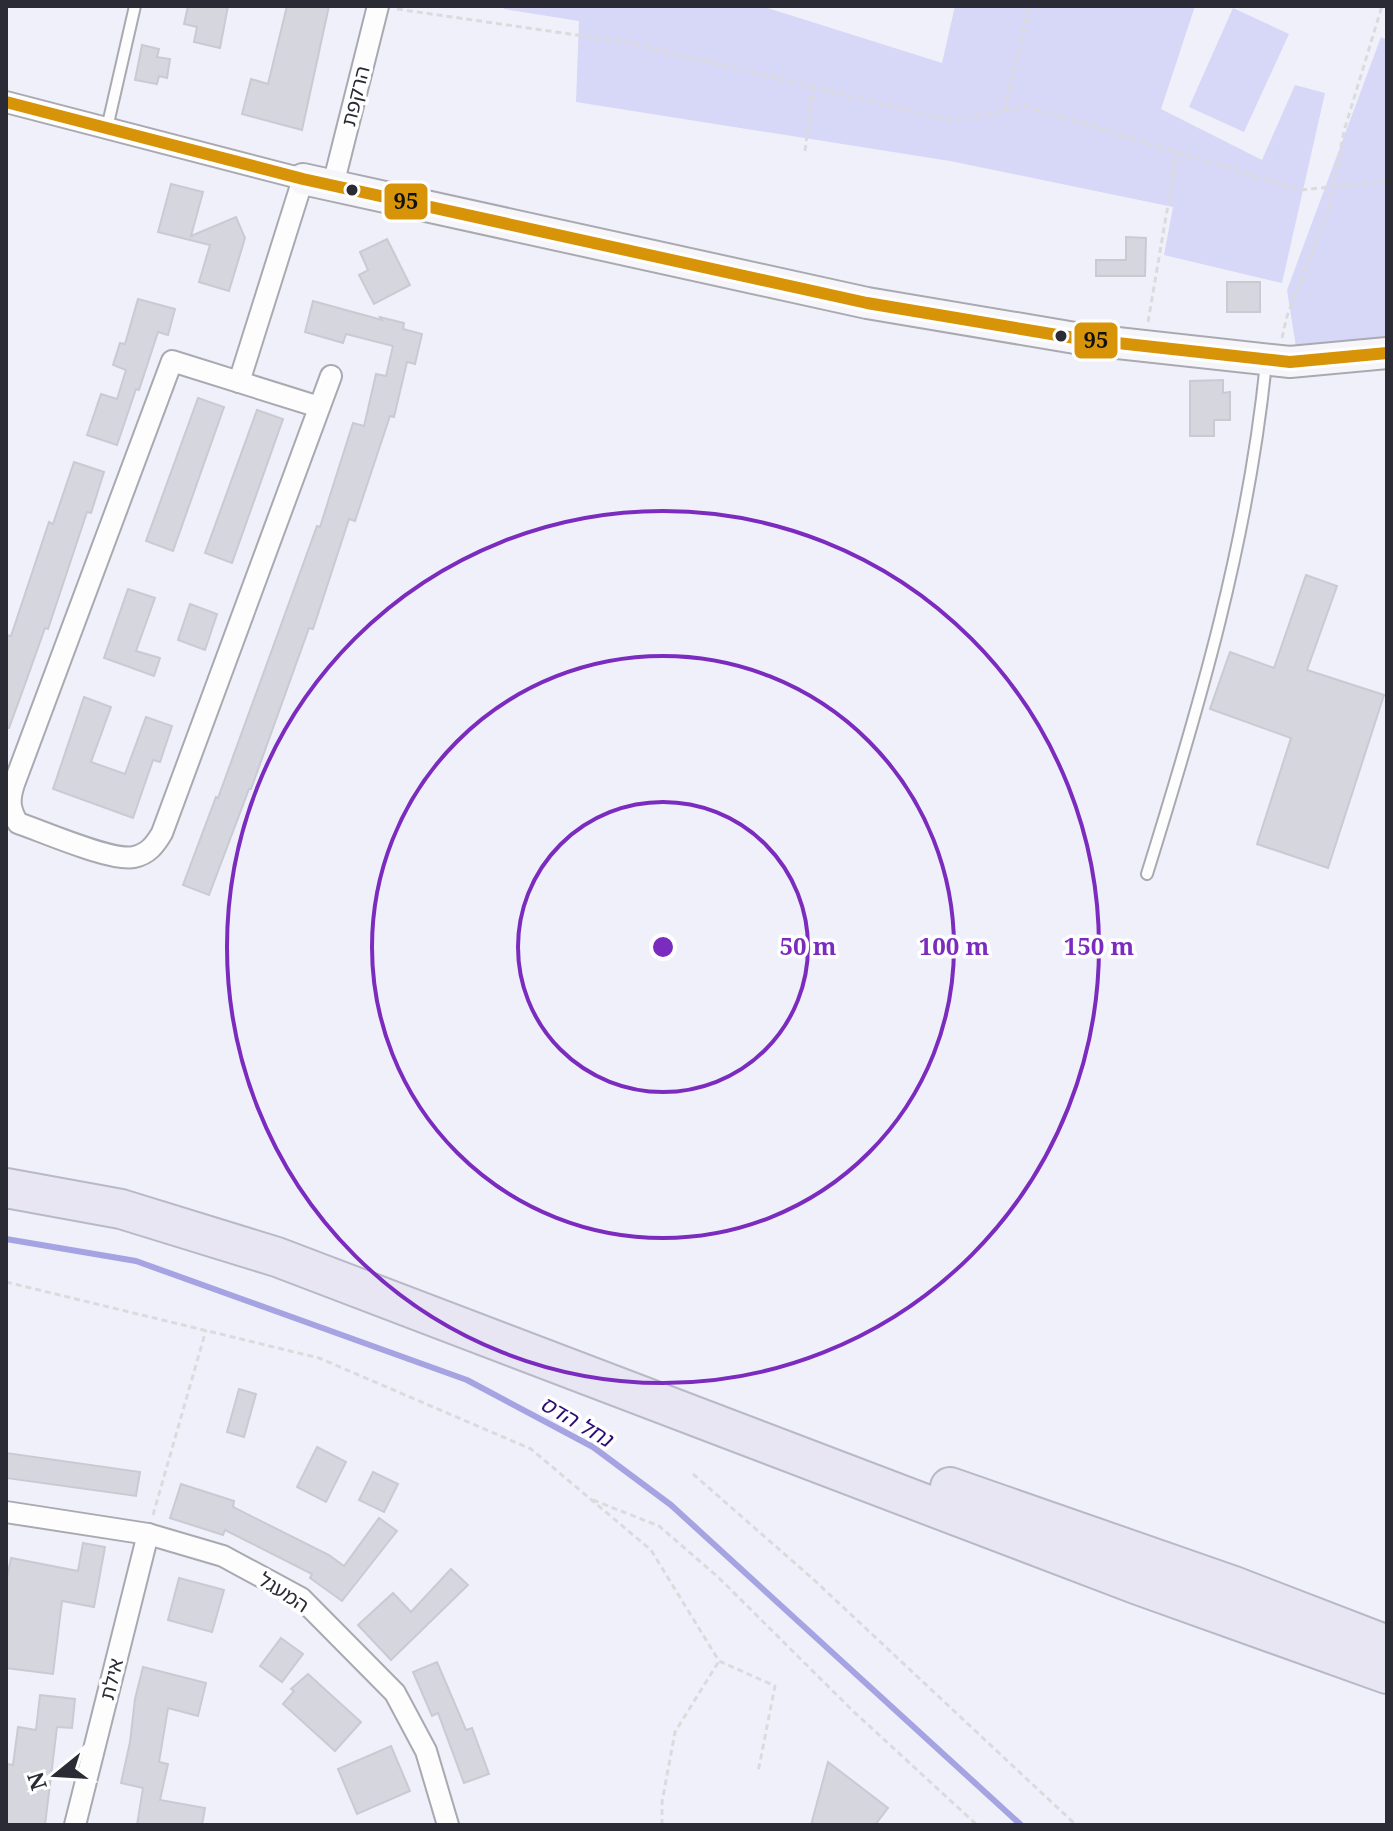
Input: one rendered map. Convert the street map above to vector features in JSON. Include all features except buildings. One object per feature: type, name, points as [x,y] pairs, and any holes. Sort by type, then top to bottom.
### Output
[{"type":"highway","points":[[6,1162],[51,1168],[216,1218],[475,1310],[877,1461],[1234,1586],[1387,1645]]},
{"type":"highway","points":[[6,1188],[121,1209],[277,1257],[1138,1585],[1387,1674]]},
{"type":"street","name":"הרקפת","points":[[333,185],[378,6]]},
{"type":"street","points":[[6,102],[303,179],[867,303],[1081,339],[1290,362],[1387,353]]},
{"type":"street","points":[[239,382],[303,179]]},
{"type":"street","points":[[319,407],[172,361],[9,797],[11,813],[18,823],[120,858],[144,854],[155,846],[331,376]]},
{"type":"street","name":"המעגל","points":[[6,1512],[148,1534],[223,1556],[301,1598],[395,1693],[426,1751],[448,1825]]},
{"type":"street","name":"אילת","points":[[75,1825],[148,1534]]},
{"type":"lane","points":[[107,128],[135,6]]},
{"type":"lane","points":[[1147,874],[1200,704],[1227,601],[1272,360]]},
{"type":"path","points":[[378,6],[625,42],[955,121],[1026,106],[1301,190],[1387,181]]},
{"type":"path","points":[[1004,111],[1029,6]]},
{"type":"path","points":[[1272,360],[1329,209],[1344,131],[1382,6]]},
{"type":"path","points":[[805,151],[813,87]]},
{"type":"path","points":[[1144,346],[1177,152]]},
{"type":"path","points":[[6,1282],[319,1358],[531,1449],[651,1550],[719,1661],[775,1686],[758,1772]]},
{"type":"path","points":[[148,1534],[206,1330]]},
{"type":"path","points":[[693,1474],[813,1579],[1076,1825]]},
{"type":"path","points":[[589,1498],[659,1526],[718,1577],[853,1711],[977,1825]]},
{"type":"path","points":[[662,1825],[662,1802],[675,1732],[719,1661]]},
{"type":"shaded area","points":[[505,6],[761,6],[942,63],[955,6],[1195,6],[1161,109],[1262,160],[1295,85],[1325,93],[1282,283],[1164,255],[1173,207],[950,161],[576,102],[579,21],[504,9]]},
{"type":"shaded area","points":[[1233,8],[1289,34],[1244,132],[1189,107]]},
{"type":"shaded area","points":[[1381,37],[1387,40],[1387,336],[1296,347],[1287,290]]},
{"type":"waterway","name":"נחל הדס","points":[[6,1239],[136,1261],[467,1380],[593,1447],[671,1505],[1021,1825]]},
{"type":"transit line","name":"95","points":[[6,102],[303,179],[867,303],[1081,339],[1290,362],[1387,353]]}]
